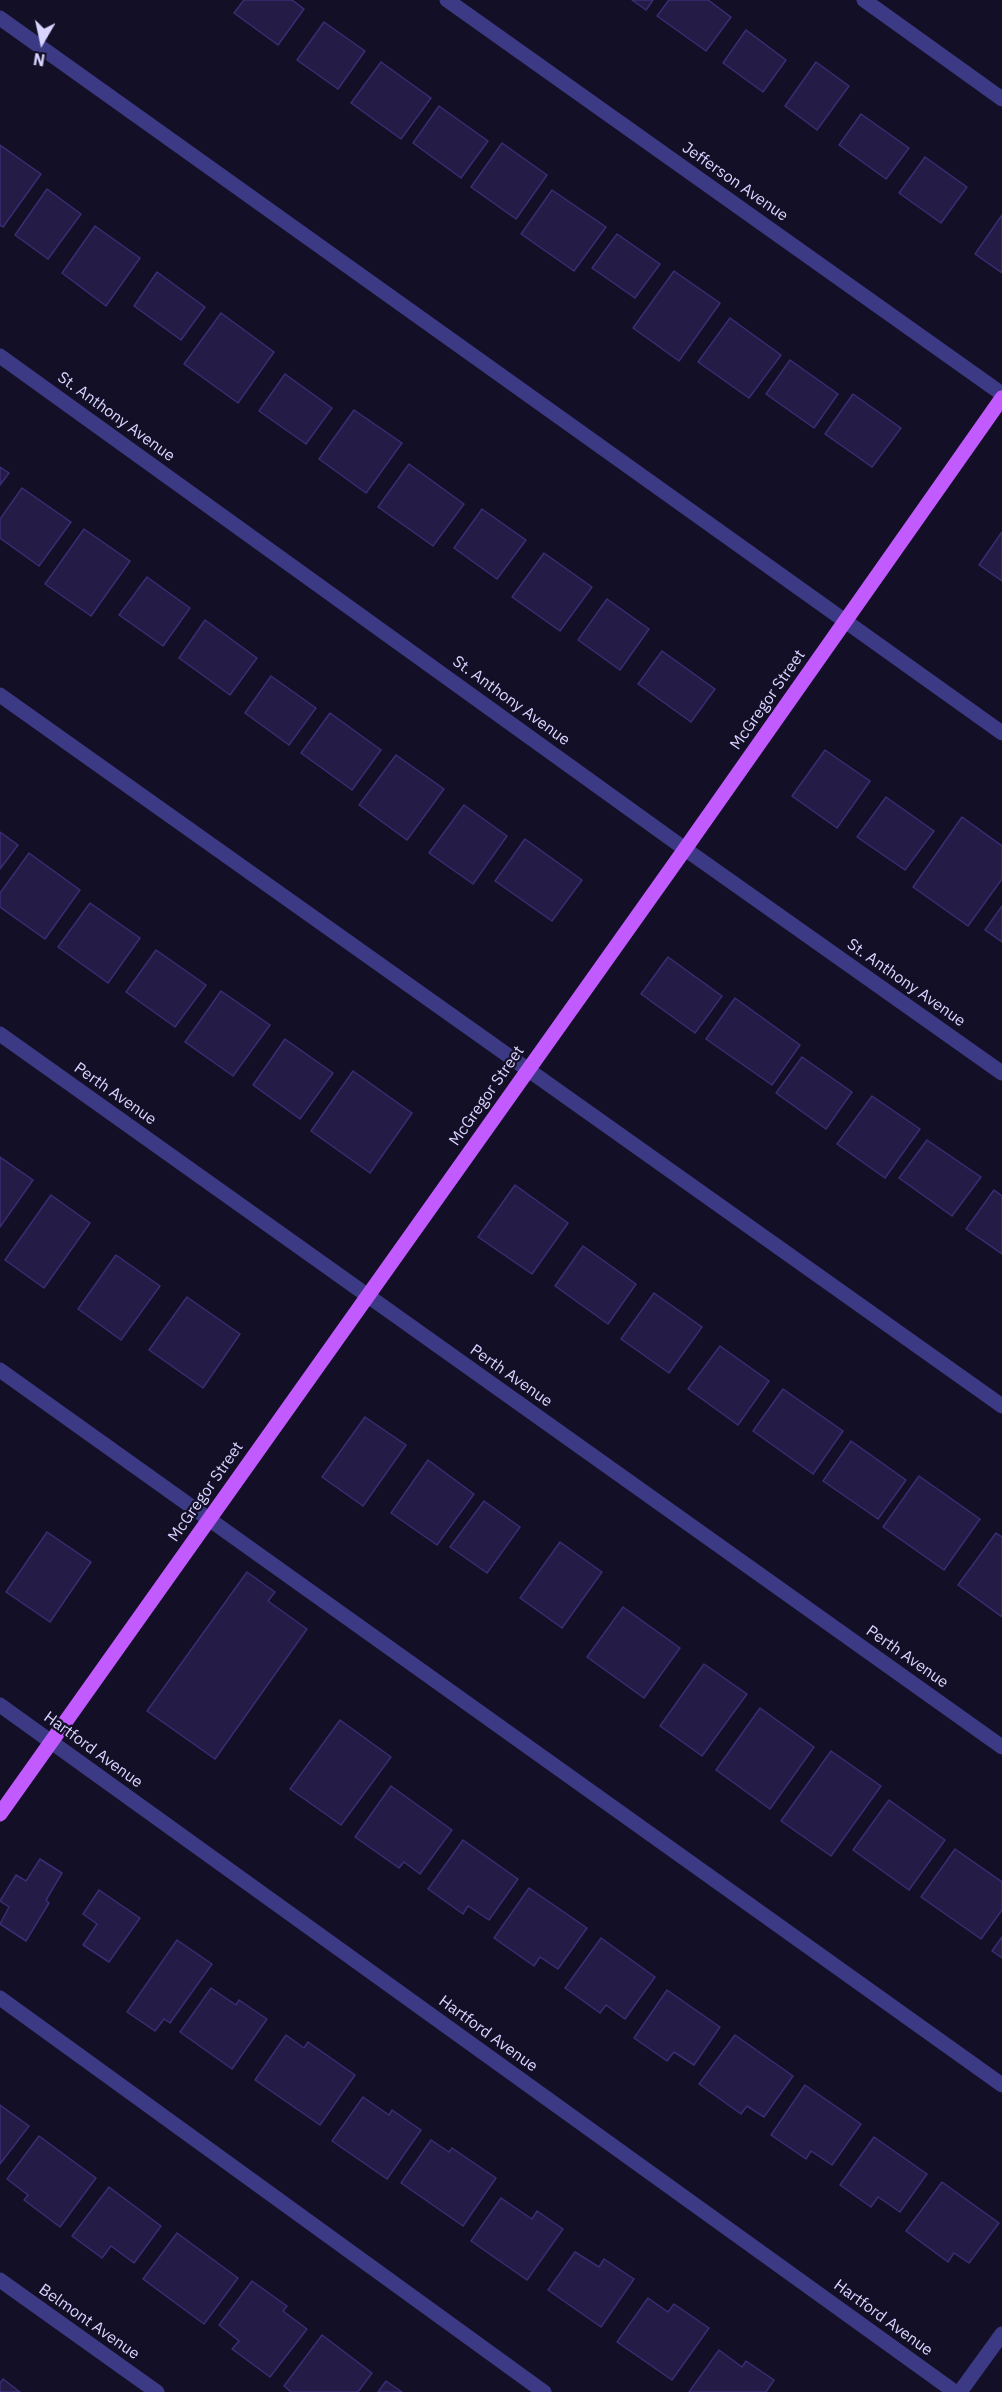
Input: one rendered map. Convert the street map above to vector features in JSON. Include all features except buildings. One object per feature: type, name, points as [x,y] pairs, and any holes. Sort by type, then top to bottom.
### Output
[{"type":"main road","name":"McGregor Street","points":[[0,1814],[846,622],[1002,396]]},
{"type":"street","name":"Jefferson Avenue","points":[[447,0],[1002,396]]},
{"type":"street","points":[[864,0],[1002,99]]},
{"type":"street","points":[[0,18],[1002,733]]},
{"type":"street","name":"St. Anthony Avenue","points":[[0,356],[685,849],[1002,1073]]},
{"type":"street","points":[[0,695],[1002,1406]]},
{"type":"street","name":"Perth Avenue","points":[[0,1034],[1002,1747]]},
{"type":"street","points":[[0,1370],[1002,2085]]},
{"type":"street","name":"Hartford Avenue","points":[[0,1705],[955,2392]]},
{"type":"street","points":[[0,1998],[543,2392]]},
{"type":"street","name":"Belmont Avenue","points":[[0,2280],[157,2392]]},
{"type":"street","points":[[960,2392],[1002,2334]]}]
